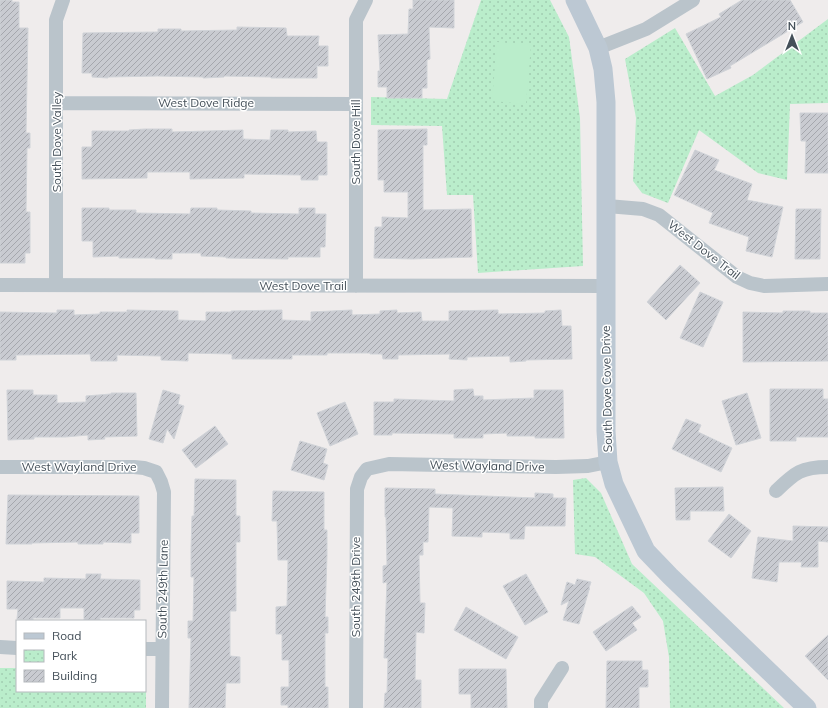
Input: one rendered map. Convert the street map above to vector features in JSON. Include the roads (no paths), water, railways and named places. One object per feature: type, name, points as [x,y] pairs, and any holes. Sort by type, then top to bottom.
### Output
[{"type":"street","name":"South Dove Valley","points":[[56,284],[56,20],[63,0]]},
{"type":"street","name":"South Dove Hill","points":[[356,286],[356,20],[366,0]]},
{"type":"street","name":"South Dove Cove Drive","points":[[575,0],[598,48],[603,69],[606,102],[606,431],[608,462],[614,484],[646,551],[807,708]]},
{"type":"street","points":[[598,48],[646,29],[693,0]]},
{"type":"street","name":"West Dove Ridge","points":[[57,103],[356,104]]},
{"type":"street","name":"West Dove Trail","points":[[607,206],[643,209],[659,215],[737,277],[750,283],[764,286],[828,284]]},
{"type":"street","name":"West Dove Trail","points":[[0,285],[606,286]]},
{"type":"street","name":"West Wayland Drive","points":[[367,469],[389,464],[556,467],[588,466],[608,462]]},
{"type":"street","name":"West Wayland Drive","points":[[0,467],[134,467],[144,468],[156,472]]},
{"type":"street","points":[[776,491],[792,476],[802,470],[816,467],[828,467]]},
{"type":"street","name":"South 249th Drive","points":[[356,708],[357,489],[361,478],[367,469]]},
{"type":"street","name":"South 249th Lane","points":[[156,472],[164,492],[162,708]]},
{"type":"street","points":[[0,648],[16,648]]},
{"type":"street","points":[[146,649],[162,649]]},
{"type":"street","points":[[541,708],[541,701],[562,668]]}]
